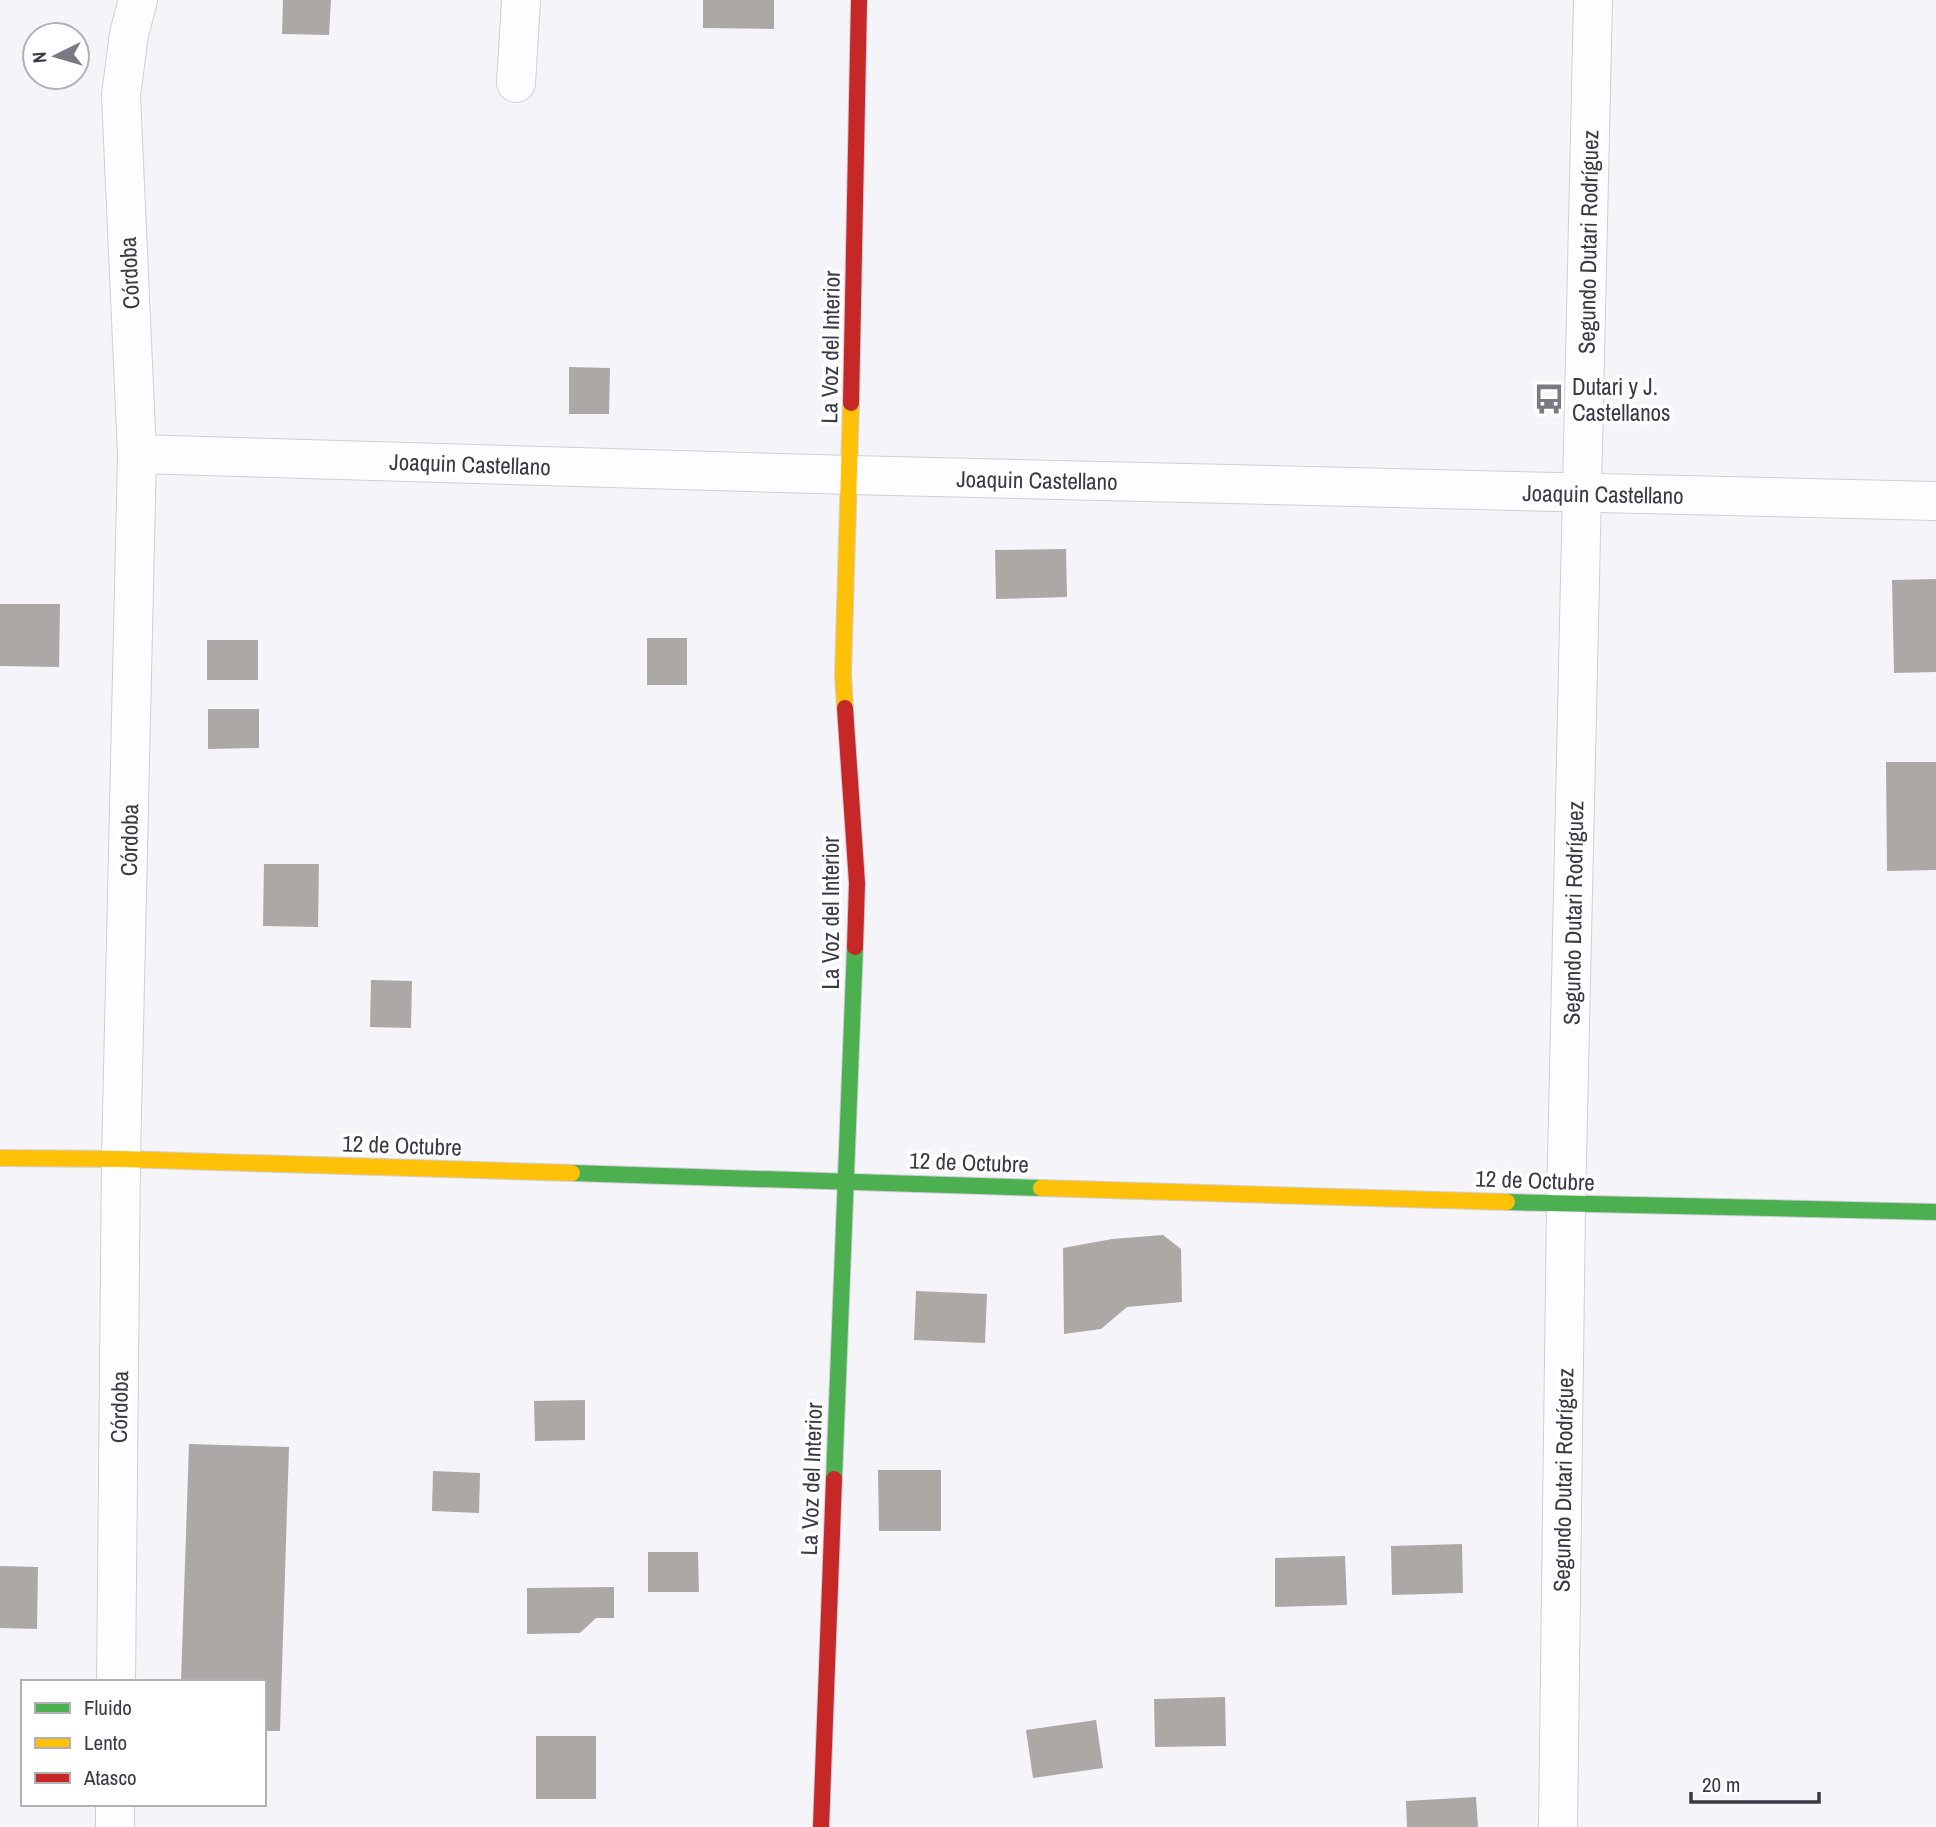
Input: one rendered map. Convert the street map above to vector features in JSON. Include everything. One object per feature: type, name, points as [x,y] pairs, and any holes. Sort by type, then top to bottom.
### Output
[{"type":"street","name":"Córdoba","points":[[116,1680],[121,1159],[137,454],[121,95],[129,34],[138,0]]},
{"type":"street","points":[[516,83],[522,0]]},
{"type":"street","name":"La Voz del Interior","points":[[821,1827],[857,883],[844,674],[859,0]]},
{"type":"street","name":"Segundo Dutari Rodríguez","points":[[1558,1827],[1566,1204],[1593,0]]},
{"type":"street","name":"Joaquin Castellano","points":[[137,454],[850,475],[1936,500]]},
{"type":"street","name":"12 de Octubre","points":[[0,1158],[121,1159],[1566,1204],[1936,1212]]},
{"type":"street","points":[[115,1806],[115,1827]]},
{"type":"building","points":[[283,0],[331,0],[329,35],[282,34]]},
{"type":"building","points":[[703,0],[774,0],[774,29],[703,28]]},
{"type":"building","points":[[569,367],[610,368],[609,414],[569,414]]},
{"type":"building","points":[[1066,549],[1067,597],[996,599],[995,550]]},
{"type":"building","points":[[1936,579],[1936,672],[1894,673],[1892,580]]},
{"type":"building","points":[[0,604],[60,604],[59,667],[0,666]]},
{"type":"building","points":[[647,638],[687,638],[687,685],[647,685]]},
{"type":"building","points":[[207,640],[258,640],[258,680],[207,680]]},
{"type":"building","points":[[208,709],[259,709],[259,748],[208,749]]},
{"type":"building","points":[[1886,762],[1936,762],[1936,870],[1887,871]]},
{"type":"building","points":[[264,864],[319,864],[318,927],[263,926]]},
{"type":"building","points":[[371,980],[412,981],[411,1028],[370,1027]]},
{"type":"building","points":[[1163,1235],[1181,1249],[1182,1302],[1127,1307],[1101,1329],[1064,1334],[1063,1248],[1112,1239]]},
{"type":"building","points":[[916,1291],[987,1294],[985,1343],[914,1340]]},
{"type":"building","points":[[585,1400],[585,1440],[535,1441],[534,1401]]},
{"type":"building","points":[[189,1444],[289,1447],[280,1731],[266,1731],[266,1680],[181,1680]]},
{"type":"building","points":[[878,1470],[941,1470],[941,1531],[879,1531]]},
{"type":"building","points":[[433,1471],[480,1473],[479,1513],[432,1511]]},
{"type":"building","points":[[1462,1544],[1463,1593],[1392,1595],[1391,1546]]},
{"type":"building","points":[[648,1552],[698,1552],[699,1592],[648,1592]]},
{"type":"building","points":[[1345,1556],[1347,1605],[1275,1607],[1275,1558]]},
{"type":"building","points":[[0,1566],[38,1567],[37,1629],[0,1628]]},
{"type":"building","points":[[614,1587],[614,1618],[596,1618],[580,1633],[527,1634],[527,1588]]},
{"type":"building","points":[[1225,1697],[1226,1746],[1155,1747],[1154,1699]]},
{"type":"building","points":[[1096,1720],[1103,1768],[1033,1778],[1026,1730]]},
{"type":"building","points":[[536,1736],[596,1736],[596,1799],[536,1799]]},
{"type":"building","points":[[1476,1797],[1478,1827],[1407,1827],[1406,1801]]},
{"type":"traffic: fast","points":[[834,1479],[855,947]]},
{"type":"traffic: fast","points":[[572,1173],[1041,1188]]},
{"type":"traffic: fast","points":[[1507,1202],[1936,1212]]},
{"type":"traffic: slow","points":[[845,708],[843,674],[851,403]]},
{"type":"traffic: slow","points":[[0,1158],[121,1159],[572,1173]]},
{"type":"traffic: slow","points":[[1041,1188],[1507,1202]]},
{"type":"traffic: jam","points":[[851,403],[859,0]]},
{"type":"traffic: jam","points":[[845,708],[857,883],[855,947]]},
{"type":"traffic: jam","points":[[821,1827],[834,1479]]},
{"type":"place","name":"Dutari y J. Castellanos","points":[[1549,399]]}]
